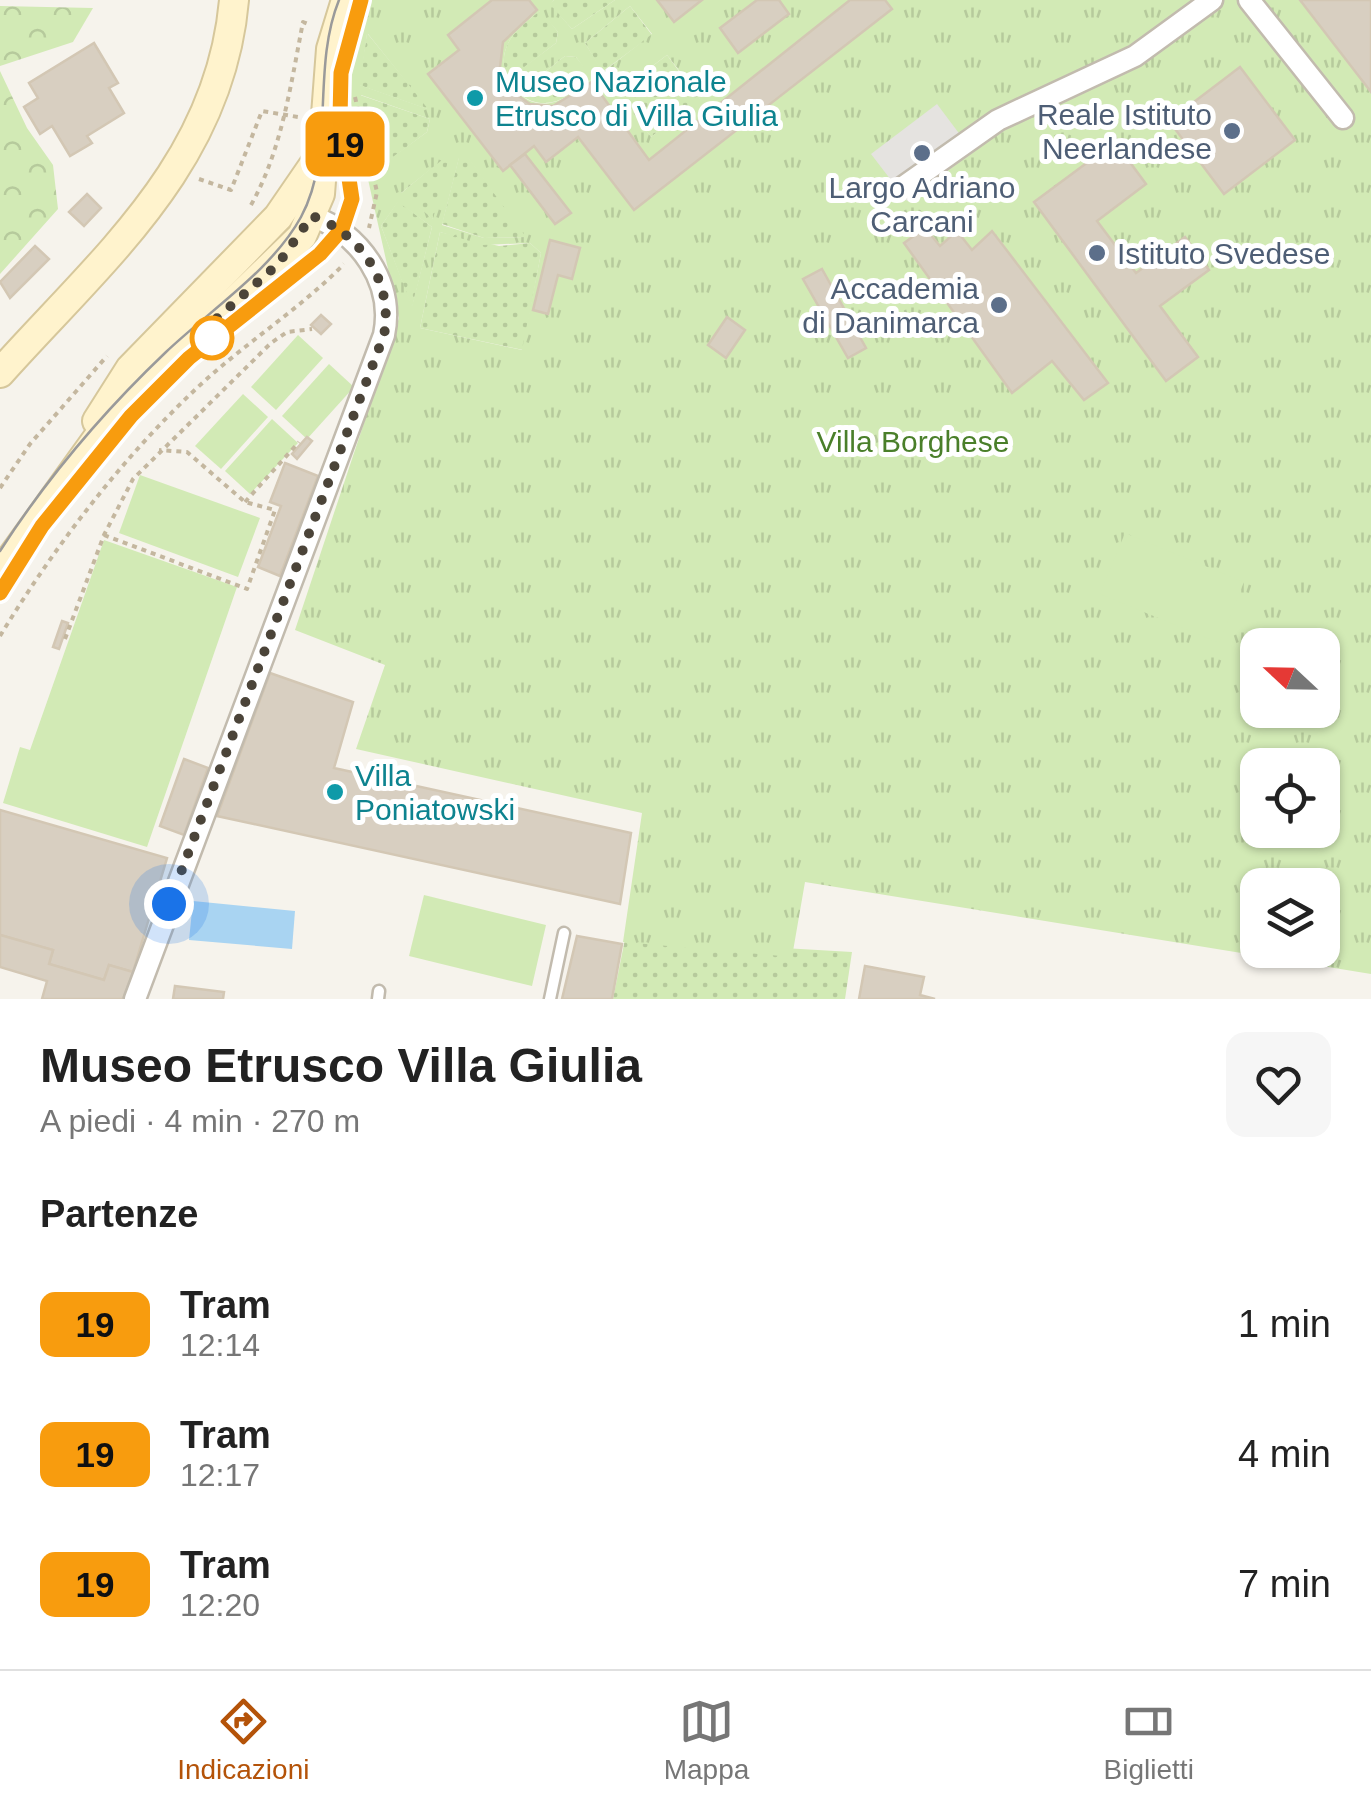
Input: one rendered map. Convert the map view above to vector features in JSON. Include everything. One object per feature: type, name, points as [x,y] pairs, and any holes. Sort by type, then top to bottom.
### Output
[{"type":"street","points":[[0,372],[134,225],[176,171],[212,104],[234,0]]},
{"type":"street","points":[[74,467],[140,392],[325,221],[331,49],[346,0]]},
{"type":"street","points":[[904,187],[998,120],[1135,56],[1212,0]]},
{"type":"street","points":[[1248,0],[1343,118]]},
{"type":"street","points":[[0,574],[74,467],[122,380],[278,217],[327,133]]},
{"type":"street","points":[[134,999],[384,335],[384,307],[372,264],[359,244],[325,221]]},
{"type":"lane","points":[[550,999],[564,932]]},
{"type":"path","points":[[248,211],[262,186],[284,115],[304,22],[308,24]]},
{"type":"path","points":[[355,88],[360,130],[376,176],[377,202],[371,225]]},
{"type":"path","points":[[176,171],[230,190],[262,111],[284,115],[327,133]]},
{"type":"path","points":[[0,636],[89,506],[148,438],[198,387],[341,268]]},
{"type":"path","points":[[65,639],[104,534],[133,479],[271,343],[287,332],[312,329]]},
{"type":"path","points":[[244,502],[299,442]]},
{"type":"path","points":[[104,534],[247,589],[276,510],[244,502],[187,452],[159,450]]},
{"type":"green space","name":"Villa Borghese","points":[[370,0],[554,0],[550,4],[572,29],[615,0],[1371,0],[1371,974],[1334,968],[1340,968],[1340,868],[1240,868],[1240,953],[805,882],[792,957],[623,942],[642,813],[356,749],[385,665],[295,630],[399,318],[350,99],[352,55]],"holes":[[[630,6],[652,34],[603,72],[585,43]],[[540,11],[558,32],[556,43],[508,79],[504,68],[506,48],[523,24]],[[367,34],[368,34],[428,109],[360,85]],[[667,55],[681,73],[670,82],[676,90],[687,82],[700,99],[651,137],[618,92]],[[565,56],[576,57],[592,79],[556,101],[528,100],[518,93]],[[361,95],[430,119],[427,132],[379,167],[365,130]],[[447,156],[449,157],[433,219],[401,193]],[[459,158],[468,158],[526,237],[484,238],[442,225]],[[398,202],[432,227],[412,306],[381,226]],[[440,232],[483,245],[530,243],[541,253],[522,350],[420,328]]]},
{"type":"green space","points":[[554,0],[615,0],[572,29],[549,4]]},
{"type":"green space","points":[[0,6],[93,8],[73,42],[0,66]]},
{"type":"green space","points":[[630,6],[652,35],[602,72],[585,43]]},
{"type":"green space","points":[[541,10],[558,32],[556,43],[508,80],[504,58],[510,39]]},
{"type":"green space","points":[[367,33],[430,110],[359,85]]},
{"type":"green space","points":[[667,55],[681,74],[677,89],[687,82],[701,100],[651,137],[617,93]]},
{"type":"green space","points":[[565,56],[576,57],[593,78],[566,97],[548,103],[538,103],[518,93]]},
{"type":"green space","points":[[0,71],[27,128],[53,165],[58,209],[0,274]]},
{"type":"green space","points":[[360,95],[430,119],[427,132],[379,168],[365,130]]},
{"type":"green space","points":[[450,156],[434,220],[400,194]]},
{"type":"green space","points":[[459,157],[468,157],[527,237],[484,238],[442,224]]},
{"type":"green space","points":[[398,201],[432,227],[412,308],[381,226]]},
{"type":"green space","points":[[440,232],[499,246],[530,243],[541,253],[523,350],[420,328]]},
{"type":"green space","points":[[298,335],[323,358],[276,410],[251,387]]},
{"type":"green space","points":[[329,364],[354,387],[307,439],[282,416]]},
{"type":"green space","points":[[243,394],[268,417],[221,469],[195,446]]},
{"type":"green space","points":[[272,419],[298,443],[250,494],[225,471]]},
{"type":"green space","points":[[140,475],[260,518],[238,577],[119,533]]},
{"type":"green space","points":[[1125,533],[1244,582],[1219,643],[1100,594]]},
{"type":"green space","points":[[104,540],[237,587],[147,847],[3,803],[20,747],[30,750]]},
{"type":"green space","points":[[424,895],[546,925],[532,986],[409,956]]},
{"type":"green space","points":[[625,939],[852,952],[845,999],[613,999]]},
{"type":"shaded area","name":"Largo Adriano Carcani","points":[[937,104],[973,152],[907,201],[871,154]]},
{"type":"water","points":[[193,901],[295,911],[292,949],[189,940]]},
{"type":"building","points":[[492,0],[529,0],[537,10],[503,42],[500,67],[510,90],[530,104],[553,106],[592,82],[649,160],[850,0],[885,0],[892,9],[634,210],[578,137],[546,162],[534,146],[503,171],[428,74],[459,50],[448,35]]},
{"type":"building","points":[[657,0],[702,0],[674,22]]},
{"type":"building","points":[[757,0],[779,0],[789,14],[738,53],[720,28]]},
{"type":"building","points":[[1300,0],[1371,0],[1371,92]]},
{"type":"building","points":[[94,43],[118,83],[109,88],[124,113],[87,136],[92,143],[70,156],[52,126],[40,134],[24,107],[38,98],[29,83]]},
{"type":"building","name":"Reale Istituto Neerlandese","points":[[1240,67],[1295,140],[1224,194],[1169,121]]},
{"type":"building","name":"Istituto Svedese","points":[[1115,142],[1146,184],[1097,221],[1136,273],[1185,237],[1209,270],[1160,306],[1198,357],[1166,381],[1034,202]]},
{"type":"building","points":[[525,154],[571,213],[555,224],[510,165]]},
{"type":"building","points":[[87,194],[101,208],[84,226],[69,212]]},
{"type":"building","name":"Accademia di Danimarca","points":[[925,228],[940,246],[957,231],[972,250],[992,231],[1108,383],[1084,400],[1052,361],[1012,393],[904,243]]},
{"type":"building","points":[[550,240],[580,248],[572,279],[558,275],[548,314],[533,310]]},
{"type":"building","points":[[35,246],[49,259],[10,298],[0,282]]},
{"type":"building","points":[[822,269],[866,348],[848,358],[803,279]]},
{"type":"building","points":[[321,315],[331,324],[321,334],[311,325]]},
{"type":"building","points":[[727,317],[745,330],[726,358],[708,345]]},
{"type":"building","points":[[307,437],[312,441],[297,459],[292,454]]},
{"type":"building","points":[[285,463],[318,476],[280,576],[258,567],[281,506],[270,502]]},
{"type":"building","points":[[62,621],[68,623],[59,649],[53,647]]},
{"type":"building","name":"Villa Poniatowski","points":[[270,673],[353,702],[334,768],[631,833],[620,904],[217,816]]},
{"type":"building","points":[[184,759],[208,768],[184,835],[160,826]]},
{"type":"building","points":[[0,810],[167,858],[133,972],[109,965],[104,980],[49,964],[53,950],[0,935]]},
{"type":"building","points":[[0,935],[53,950],[49,964],[104,980],[109,965],[133,972],[123,999],[42,999],[47,981],[0,967]]},
{"type":"building","points":[[577,936],[622,944],[612,999],[562,999]]},
{"type":"building","points":[[865,966],[924,977],[920,995],[935,999],[859,999]]},
{"type":"building","points":[[175,986],[224,992],[223,999],[173,999]]},
{"type":"tram line","points":[[0,551],[98,422],[166,352],[274,255],[301,217],[318,165],[326,54],[339,0]]},
{"type":"tram line","points":[[0,593],[42,527],[131,416],[204,345],[320,254],[342,229],[352,199],[341,118],[341,73],[361,0]]},
{"type":"tram line","name":"19","points":[[0,593],[42,526],[131,416],[189,358],[320,254],[342,229],[352,199],[340,118],[341,73],[348,33],[361,0]]},
{"type":"place","name":"Museo Nazionale Etrusco di Villa Giulia","points":[[475,98]]},
{"type":"place","name":"Reale Istituto Neerlandese","points":[[1232,131]]},
{"type":"place","name":"Largo Adriano Carcani","points":[[922,153]]},
{"type":"place","name":"Istituto Svedese","points":[[1097,253]]},
{"type":"place","name":"Accademia di Danimarca","points":[[999,305]]},
{"type":"place","name":"Villa Poniatowski","points":[[335,792]]},
{"type":"route","points":[[169,904],[384,335],[384,307],[370,260],[338,225],[312,216],[298,242],[278,264],[205,329],[212,338]]}]
